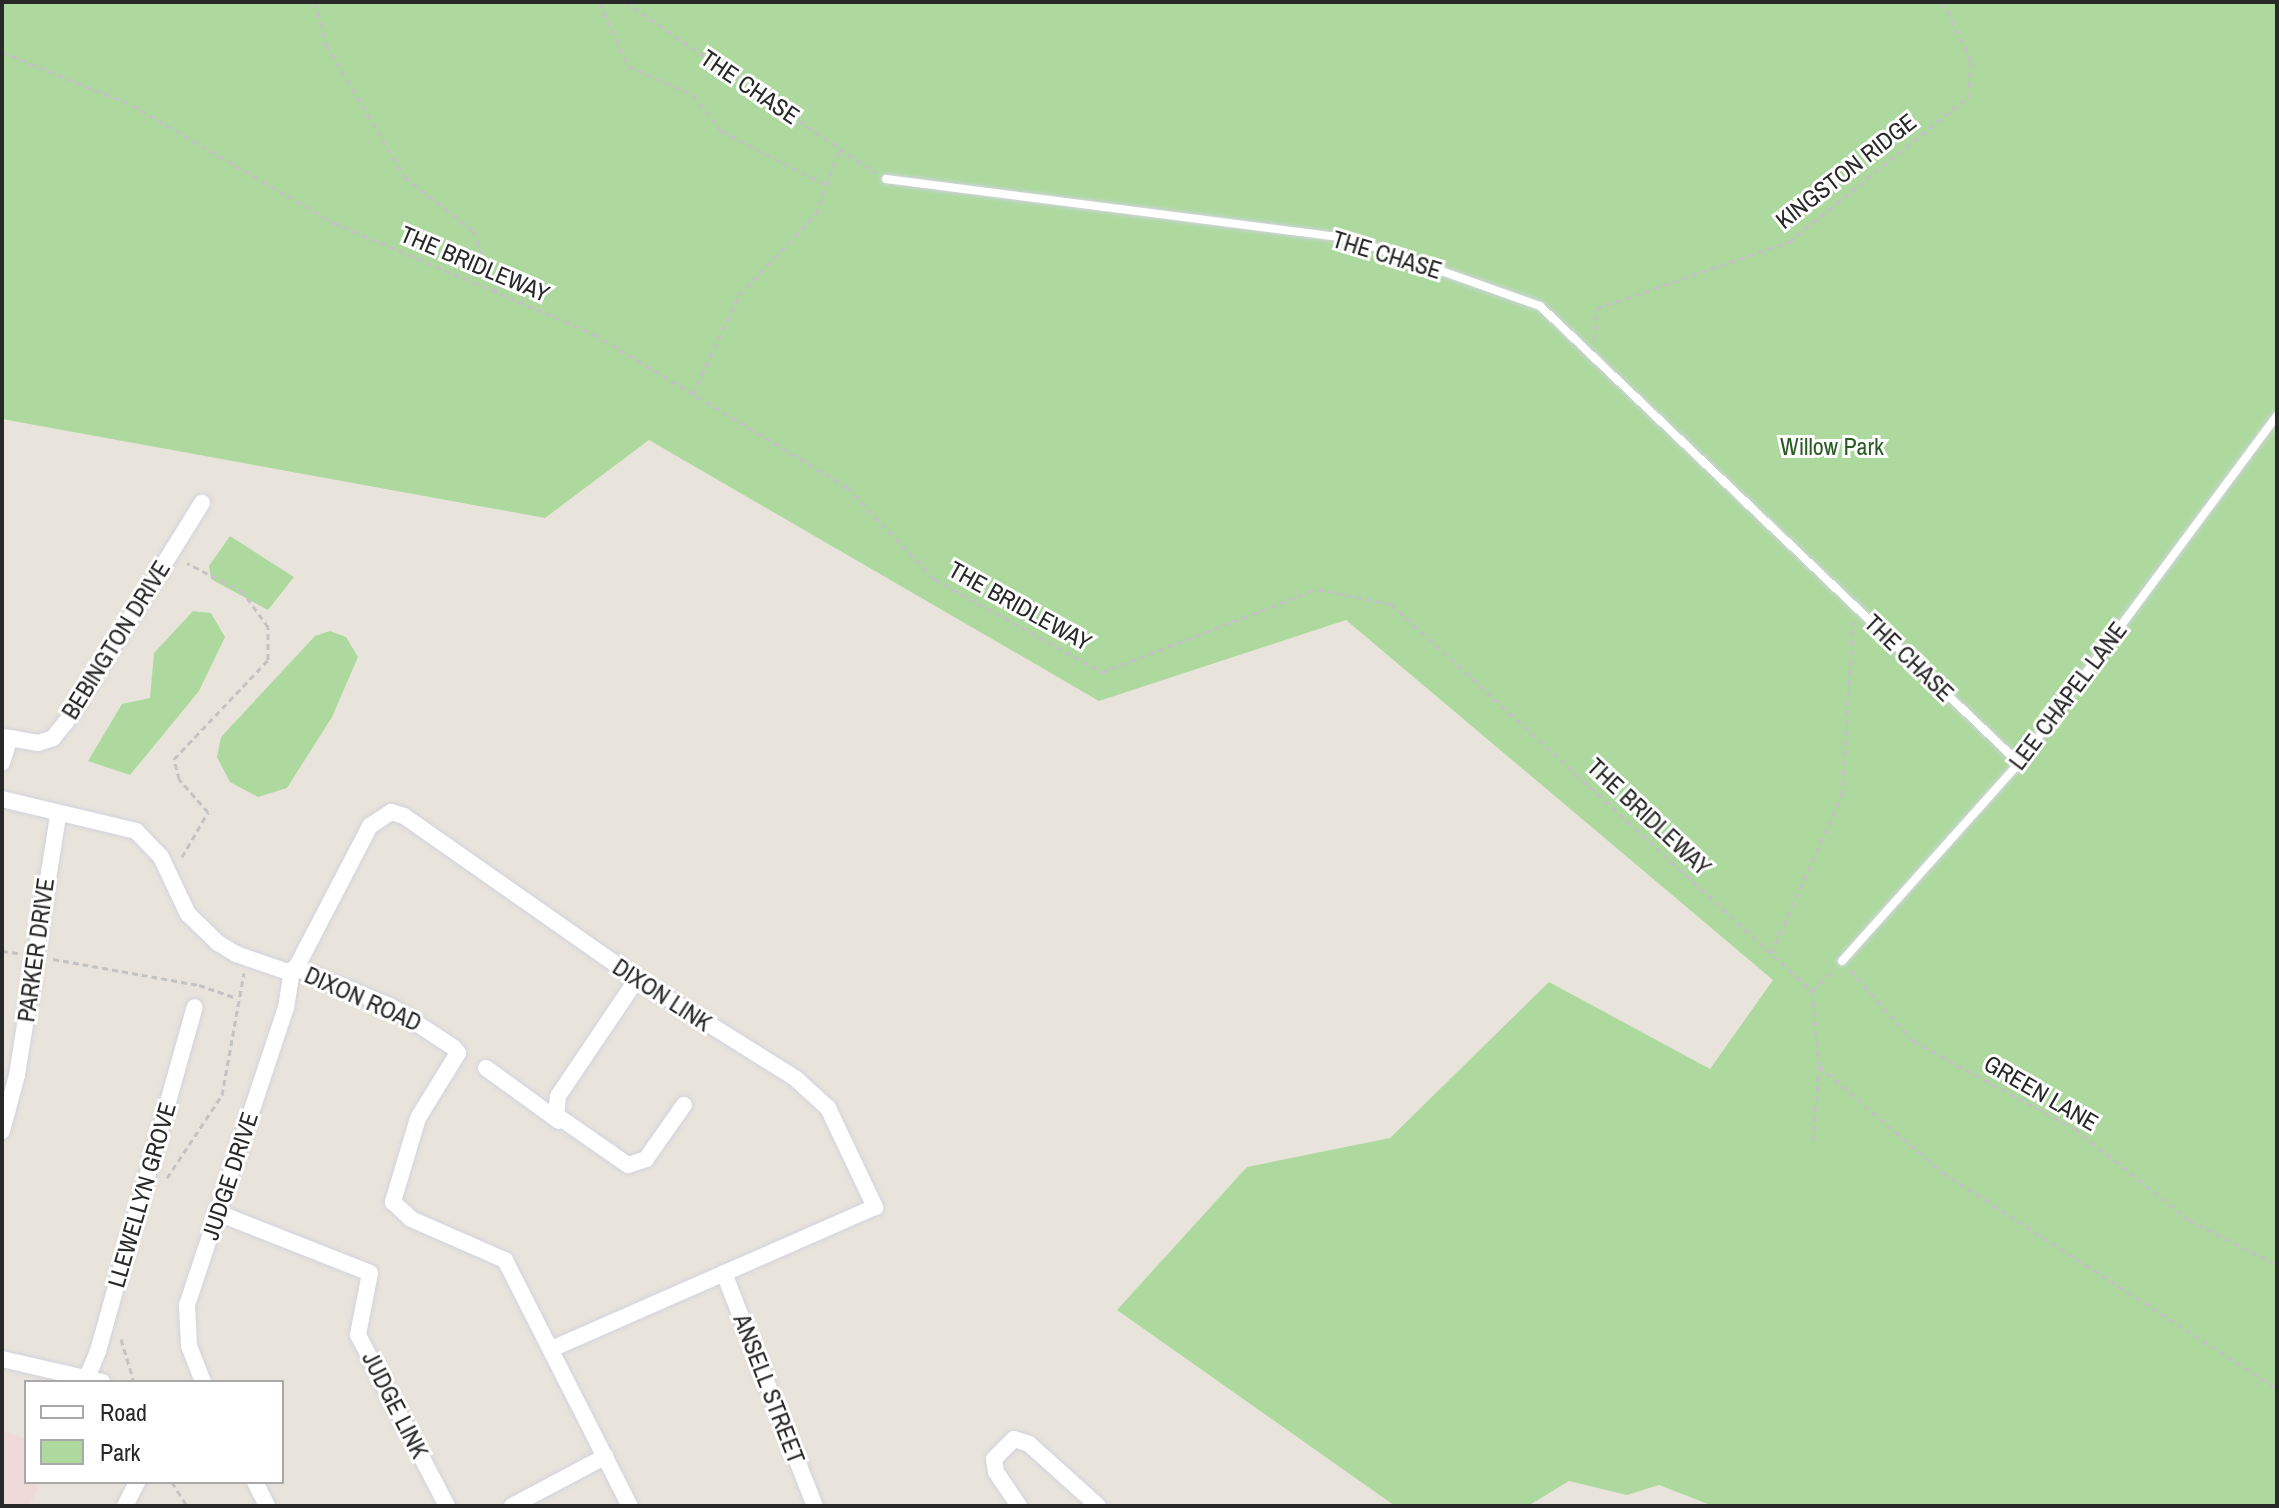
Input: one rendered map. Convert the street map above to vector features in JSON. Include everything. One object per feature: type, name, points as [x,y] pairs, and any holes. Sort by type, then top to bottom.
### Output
[{"type":"street","name":"BEBINGTON DRIVE","points":[[2,763],[6,738],[38,743],[53,738],[202,503]]},
{"type":"street","name":"DIXON ROAD","points":[[2,799],[58,815],[136,831],[154,847],[202,932],[248,958],[294,969],[390,1006],[435,1032],[458,1053],[418,1118],[393,1202],[411,1219],[505,1260],[554,1348],[630,1506]]},
{"type":"street","name":"DIXON LINK","points":[[294,969],[370,826],[391,812],[404,816],[637,979],[814,1093],[839,1127],[875,1207],[554,1348]]},
{"type":"street","name":"PARKER DRIVE","points":[[2,1131],[17,1075],[36,956],[37,921],[58,815]]},
{"type":"street","name":"JUDGE DRIVE","points":[[202,1380],[189,1346],[187,1305],[286,1008],[294,969]]},
{"type":"street","points":[[559,1121],[558,1096],[637,979]]},
{"type":"street","name":"LLEWELLYN GROVE","points":[[86,1380],[98,1351],[195,1007]]},
{"type":"street","points":[[486,1068],[559,1121],[635,1165],[650,1155],[684,1105]]},
{"type":"street","name":"JUDGE LINK","points":[[218,1213],[370,1273],[358,1335],[447,1506]]},
{"type":"street","name":"ANSELL STREET","points":[[724,1273],[815,1506]]},
{"type":"street","points":[[2,1359],[78,1380]]},
{"type":"street","points":[[1019,1506],[996,1472],[994,1459],[1014,1439],[1029,1444],[1098,1506]]},
{"type":"street","points":[[512,1506],[606,1456]]},
{"type":"street","points":[[125,1506],[136,1484]]},
{"type":"street","points":[[256,1484],[267,1506]]},
{"type":"lane","name":"THE CHASE","points":[[886,179],[1349,238],[1540,306],[2019,763]]},
{"type":"lane","name":"LEE CHAPEL LANE","points":[[1842,961],[2019,763],[2277,416]]},
{"type":"path","points":[[315,2],[326,45],[405,177],[473,231],[497,293]]},
{"type":"path","points":[[544,2],[561,2]]},
{"type":"path","points":[[599,2],[628,66],[693,95],[721,131],[824,184]]},
{"type":"path","name":"THE CHASE","points":[[625,2],[886,179]]},
{"type":"path","name":"KINGSTON RIDGE","points":[[1592,356],[1597,308],[1789,242],[1968,97],[1971,61],[1943,2]]},
{"type":"path","name":"THE BRIDLEWAY","points":[[2,52],[132,105],[334,223],[594,334],[847,487],[934,579],[1102,672],[1317,589],[1391,604],[1812,991]]},
{"type":"path","points":[[693,394],[739,295],[816,214],[824,184],[840,148]]},
{"type":"path","points":[[169,553],[243,592],[268,627],[268,660],[174,759],[179,779],[208,812],[170,876]]},
{"type":"path","points":[[1771,953],[1842,795],[1854,606]]},
{"type":"path","points":[[2,951],[132,971],[237,998]]},
{"type":"path","points":[[163,1186],[222,1095],[237,998],[248,958]]},
{"type":"path","points":[[1813,1141],[1819,1066],[1812,991],[1842,961]]},
{"type":"path","name":"GREEN LANE","points":[[1842,961],[1913,1041],[2075,1129],[2189,1220],[2277,1265]]},
{"type":"path","points":[[1819,1066],[1942,1172],[2277,1389]]},
{"type":"path","points":[[123,1331],[120,1345],[133,1380]]},
{"type":"path","points":[[173,1484],[187,1506]]},
{"type":"shaded area","points":[[2,1430],[24,1438],[24,1484],[40,1484],[29,1506],[2,1506]]},
{"type":"green space","name":"Willow Park","points":[[2,2],[2277,2],[2277,1506],[1713,1506],[1659,1485],[1627,1495],[1569,1481],[1528,1506],[1395,1506],[1117,1310],[1247,1167],[1390,1138],[1549,982],[1710,1069],[1773,980],[1346,620],[1099,701],[649,440],[545,518],[2,419]]},
{"type":"green space","points":[[230,536],[294,577],[268,610],[211,579],[209,566]]},
{"type":"green space","points":[[193,611],[211,613],[225,637],[199,691],[130,775],[88,761],[122,704],[150,698],[154,653]]},
{"type":"green space","points":[[330,631],[346,637],[358,657],[332,717],[287,788],[258,797],[230,782],[217,757],[221,737],[315,636]]}]
